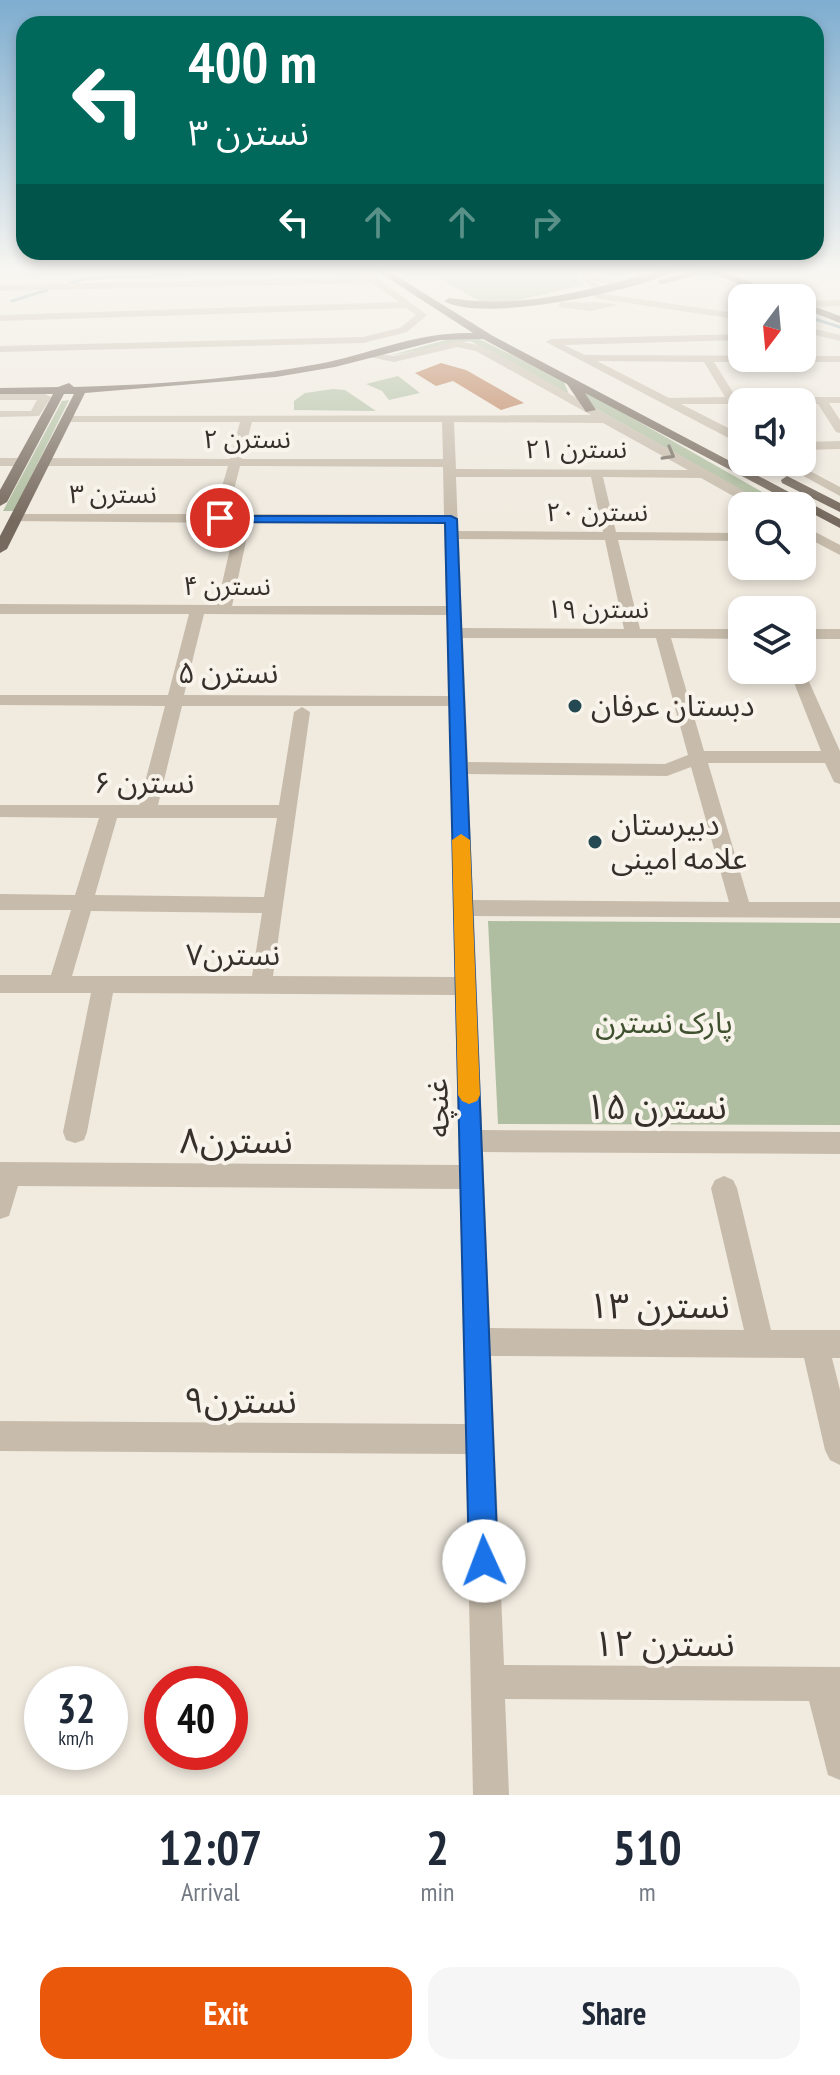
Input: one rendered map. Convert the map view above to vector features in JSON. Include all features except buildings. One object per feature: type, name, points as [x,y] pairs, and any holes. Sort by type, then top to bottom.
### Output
[{"type":"main road","points":[[0,394],[60,391],[78,386],[215,372],[343,353]]},
{"type":"main road","points":[[0,381],[78,386],[261,377],[381,353]]},
{"type":"main road","points":[[519,353],[840,524]]},
{"type":"main road","points":[[546,353],[701,435]]},
{"type":"main road","points":[[569,378],[590,410]]},
{"type":"main road","points":[[0,549],[69,418],[78,386]]},
{"type":"main road","points":[[0,502],[60,391]]},
{"type":"main road","points":[[779,476],[840,508]]},
{"type":"main road","points":[[0,518],[16,518]]},
{"type":"street","points":[[369,356],[394,359],[418,353]]},
{"type":"street","points":[[483,353],[736,492]]},
{"type":"street","points":[[570,353],[728,433]]},
{"type":"street","points":[[550,355],[708,360],[840,359]]},
{"type":"street","points":[[708,360],[728,393]]},
{"type":"street","points":[[0,394],[45,397],[35,414],[0,416]]},
{"type":"street","points":[[666,401],[728,400]]},
{"type":"street","points":[[816,400],[840,400]]},
{"type":"street","points":[[821,400],[840,429]]},
{"type":"street","points":[[0,416],[46,417]]},
{"type":"street","points":[[69,418],[606,419]]},
{"type":"street","points":[[220,518],[247,418]]},
{"type":"street","name":"غنچه","points":[[448,419],[491,1795]]},
{"type":"street","points":[[816,446],[840,445]]},
{"type":"street","points":[[0,462],[21,462]]},
{"type":"street","name":"نسترن ۲","points":[[45,462],[449,468]]},
{"type":"street","name":"نسترن ۲۱","points":[[449,468],[703,474]]},
{"type":"street","points":[[596,473],[633,633]]},
{"type":"street","points":[[810,476],[840,492]]},
{"type":"street","name":"نسترن ۳","points":[[16,518],[220,518],[451,527]]},
{"type":"street","points":[[223,610],[244,519]]},
{"type":"street","name":"نسترن ۲۰","points":[[451,527],[610,536],[728,537]]},
{"type":"street","points":[[816,540],[840,551]]},
{"type":"street","name":"نسترن ۴","points":[[0,609],[223,610],[454,622]]},
{"type":"street","points":[[147,811],[197,611]]},
{"type":"street","name":"نسترن ۱۹","points":[[454,622],[633,633],[728,634]]},
{"type":"street","points":[[662,633],[741,910]]},
{"type":"street","points":[[816,634],[840,634]]},
{"type":"street","points":[[803,684],[836,757],[840,778]]},
{"type":"street","name":"نسترن ۵","points":[[0,700],[456,701]]},
{"type":"street","points":[[261,985],[302,712]]},
{"type":"street","points":[[459,768],[667,770],[699,757],[836,757]]},
{"type":"street","name":"نسترن ۶","points":[[0,811],[287,812]]},
{"type":"street","points":[[59,984],[110,811]]},
{"type":"street","points":[[0,902],[273,905]]},
{"type":"street","points":[[463,908],[840,910]]},
{"type":"street","name":"نسترن۷","points":[[0,984],[466,986]]},
{"type":"street","points":[[75,1132],[104,984]]},
{"type":"street","name":"نسترن ۱۵","points":[[471,1141],[840,1143]]},
{"type":"street","points":[[0,1207],[5,1174]]},
{"type":"street","name":"نسترن۸","points":[[5,1174],[472,1177]]},
{"type":"street","points":[[724,1188],[761,1344]]},
{"type":"street","name":"نسترن ۱۳","points":[[477,1342],[827,1344]]},
{"type":"street","points":[[827,1344],[840,1450]]},
{"type":"street","name":"نسترن۹","points":[[0,1436],[480,1439]]},
{"type":"street","name":"نسترن ۱۲","points":[[488,1682],[831,1684]]},
{"type":"street","points":[[831,1684],[840,1763]]},
{"type":"green space","points":[[492,353],[507,353],[563,380],[569,394]]},
{"type":"green space","points":[[398,376],[420,393],[389,400],[382,391],[366,384]]},
{"type":"green space","points":[[345,390],[376,411],[294,410],[294,401],[305,393]]},
{"type":"green space","points":[[583,390],[728,472],[728,476],[734,476],[762,492],[745,492],[593,407]]},
{"type":"green space","points":[[69,400],[14,511],[3,511],[62,401]]},
{"type":"green space","name":"پارک نسترن","points":[[488,921],[840,923],[840,1125],[498,1124]]},
{"type":"slow traffic","points":[[461,840],[469,1095]]},
{"type":"place","name":"دبستان عرفان","points":[[575,706]]},
{"type":"place","name":"دبیرستان علامه امینی","points":[[595,842]]},
{"type":"route","points":[[220,518],[451,519],[484,1561]]}]
